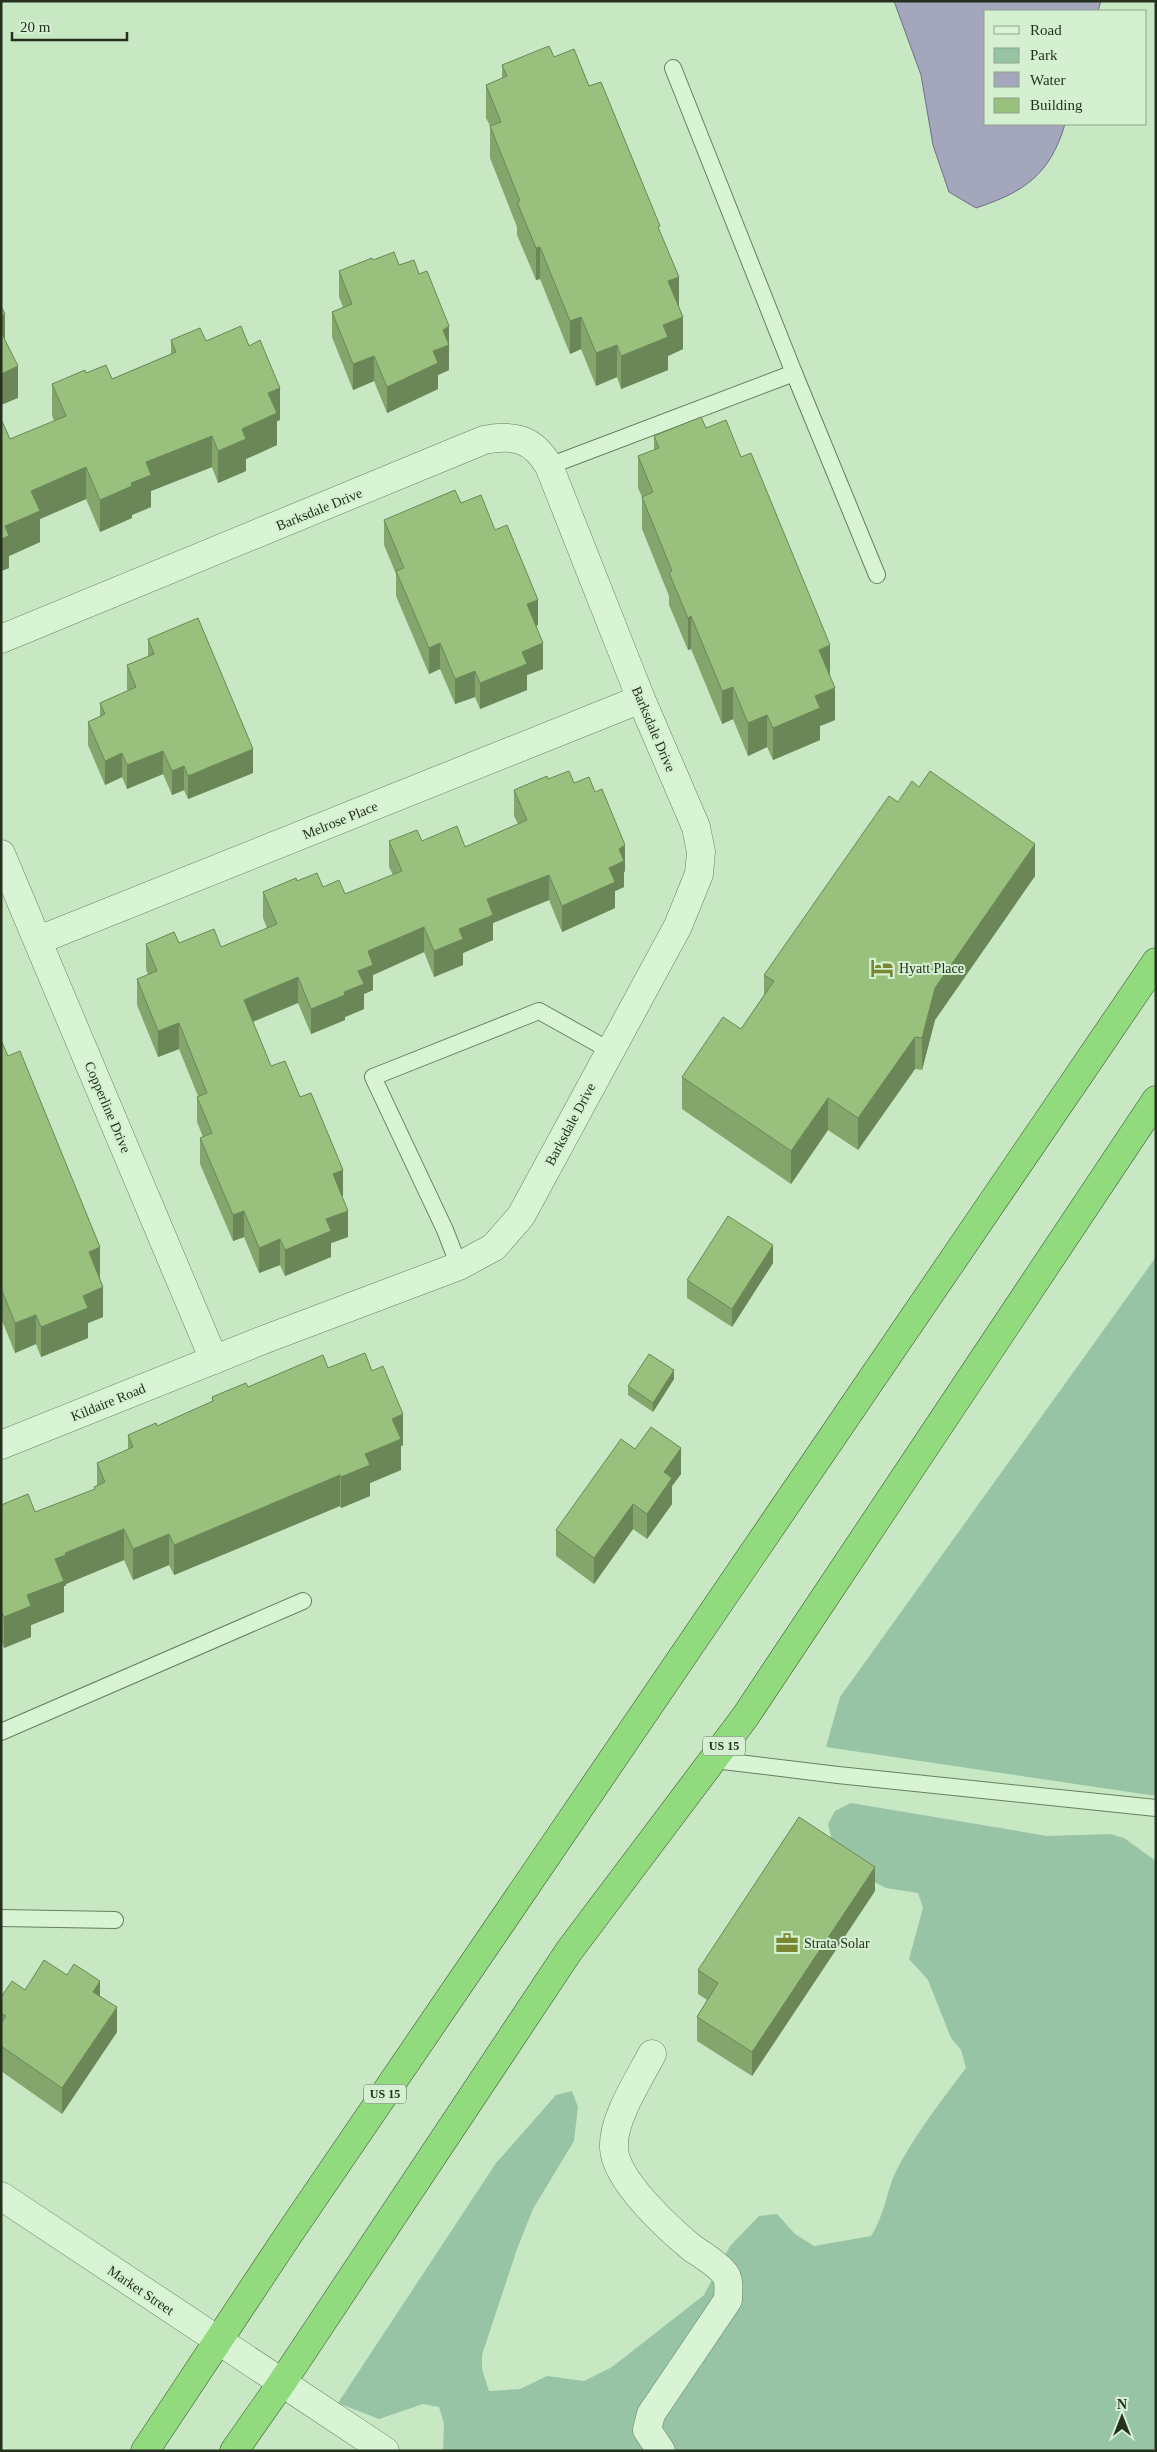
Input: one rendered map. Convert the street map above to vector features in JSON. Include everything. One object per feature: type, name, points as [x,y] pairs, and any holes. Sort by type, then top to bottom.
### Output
[{"type":"highway","name":"US 15","points":[[145,2451],[1156,962]]},
{"type":"highway","name":"US 15","points":[[234,2451],[282,2384],[569,1950],[714,1760],[1156,1100]]},
{"type":"street","name":"Barksdale Drive","points":[[1,639],[484,440],[510,438],[531,443],[541,452],[550,466],[641,698],[696,827],[701,852],[699,874],[678,926],[609,1050],[521,1216],[494,1247],[459,1266],[214,1360]]},
{"type":"street","name":"Melrose Place","points":[[39,940],[641,698]]},
{"type":"street","name":"Copperline Drive","points":[[1,854],[39,940],[214,1360]]},
{"type":"street","name":"Kildaire Road","points":[[1,1445],[214,1360]]},
{"type":"street","points":[[652,2054],[617,2126],[614,2149],[621,2170],[638,2197],[687,2244],[726,2274],[729,2288],[728,2300],[651,2414],[647,2430],[660,2451]]},
{"type":"street","name":"Market Street","points":[[1,2196],[385,2451]]},
{"type":"lane","points":[[673,68],[794,373],[877,575]]},
{"type":"lane","points":[[550,466],[794,373]]},
{"type":"lane","points":[[459,1266],[445,1230],[373,1077],[539,1011],[609,1050]]},
{"type":"lane","points":[[1,1732],[303,1601]]},
{"type":"lane","points":[[714,1760],[838,1775],[1156,1808]]},
{"type":"lane","points":[[1,1918],[115,1920]]},
{"type":"green space","points":[[1156,1257],[1156,1796],[826,1747],[840,1697]]},
{"type":"green space","points":[[851,1803],[1047,1836],[1110,1834],[1124,1838],[1156,1861],[1156,2451],[443,2451],[444,2424],[439,2407],[423,2404],[379,2419],[338,2403],[496,2163],[556,2095],[572,2091],[578,2107],[574,2141],[533,2209],[517,2249],[482,2355],[482,2369],[489,2391],[520,2389],[547,2376],[584,2381],[612,2367],[704,2295],[730,2246],[759,2216],[777,2214],[795,2234],[814,2246],[871,2236],[879,2220],[893,2177],[904,2156],[929,2117],[966,2068],[961,2050],[951,2038],[928,1980],[909,1959],[923,1908],[918,1893],[886,1888],[858,1874],[832,1841],[828,1824],[835,1811]]},
{"type":"water","points":[[894,1],[1101,1],[1098,10],[984,10],[984,125],[1065,125],[1059,142],[1043,169],[1021,188],[993,202],[976,208],[949,192],[933,145],[921,75]]},
{"type":"building","points":[[549,46],[554,57],[574,49],[589,86],[601,82],[679,277],[668,281],[683,317],[663,325],[668,337],[621,356],[617,345],[596,353],[581,317],[570,321],[540,247],[536,248],[517,202],[520,201],[490,126],[501,122],[486,85],[507,76],[502,65]]},
{"type":"building","points":[[394,252],[399,265],[414,260],[419,274],[427,271],[449,326],[443,330],[449,345],[433,351],[438,363],[387,387],[374,356],[353,364],[332,312],[352,304],[339,271],[372,258],[373,260]]},
{"type":"building","points":[[1,306],[5,314],[1,316]]},
{"type":"building","points":[[241,326],[249,346],[260,340],[280,388],[268,393],[277,413],[242,429],[246,439],[218,451],[212,436],[146,462],[151,475],[131,483],[132,486],[100,500],[86,467],[31,491],[40,511],[5,526],[9,536],[1,539],[1,419],[10,439],[66,416],[52,384],[85,370],[86,373],[106,365],[112,379],[176,352],[171,340],[200,328],[206,341]]},
{"type":"building","points":[[1,332],[18,366],[1,374]]},
{"type":"building","points":[[701,417],[706,428],[726,420],[741,457],[751,453],[830,645],[819,650],[835,688],[815,696],[820,708],[773,728],[767,715],[748,723],[733,687],[722,691],[691,616],[688,618],[669,573],[672,571],[642,497],[653,492],[638,456],[659,448],[654,436]]},
{"type":"building","points":[[455,490],[461,503],[481,495],[495,530],[507,525],[538,600],[527,604],[543,643],[522,652],[527,664],[480,683],[475,671],[455,679],[440,643],[429,648],[396,571],[404,568],[384,520]]},
{"type":"building","points":[[198,618],[253,749],[188,776],[184,766],[172,771],[163,751],[127,765],[122,753],[105,761],[88,722],[105,714],[100,703],[136,687],[127,665],[154,654],[148,639]]},
{"type":"building","points":[[569,771],[574,783],[589,777],[595,792],[602,789],[625,845],[619,849],[624,861],[609,868],[615,882],[562,906],[549,875],[487,899],[493,915],[459,929],[463,939],[434,951],[424,927],[368,951],[373,965],[358,971],[364,984],[344,992],[345,995],[311,1009],[298,977],[244,1000],[271,1066],[285,1061],[300,1097],[311,1093],[343,1170],[333,1174],[348,1211],[326,1219],[331,1231],[285,1250],[280,1239],[259,1248],[244,1211],[233,1215],[200,1138],[212,1133],[197,1097],[207,1093],[179,1023],[158,1031],[137,979],[157,971],[146,944],[174,932],[179,943],[214,929],[221,947],[277,924],[263,892],[296,878],[297,881],[317,873],[323,887],[339,880],[345,894],[402,871],[389,841],[417,830],[422,841],[457,826],[465,847],[527,820],[514,790],[547,776],[548,779]]},
{"type":"building","name":"Hyatt Place","points":[[930,771],[1035,844],[935,988],[922,1038],[915,1037],[858,1118],[828,1098],[791,1151],[682,1077],[723,1017],[741,1029],[774,981],[764,975],[889,796],[898,802],[912,781],[919,787]]},
{"type":"building","points":[[1,1040],[8,1056],[20,1051],[100,1247],[89,1252],[103,1287],[83,1296],[88,1308],[41,1327],[36,1315],[15,1323],[1,1288]]},
{"type":"building","points":[[728,1216],[773,1245],[732,1309],[687,1280]]},
{"type":"building","points":[[365,1353],[372,1371],[383,1366],[403,1414],[392,1419],[401,1439],[365,1454],[370,1465],[341,1477],[340,1475],[174,1545],[169,1534],[133,1549],[124,1529],[65,1553],[66,1555],[55,1559],[64,1581],[27,1595],[31,1606],[4,1617],[1,1610],[1,1505],[28,1494],[35,1512],[95,1489],[94,1487],[105,1482],[97,1463],[133,1447],[128,1435],[156,1423],[157,1426],[213,1401],[212,1397],[246,1383],[248,1387],[323,1355],[328,1368]]},
{"type":"building","points":[[649,1354],[674,1370],[653,1403],[628,1386]]},
{"type":"building","points":[[651,1427],[681,1448],[664,1472],[672,1478],[647,1514],[633,1504],[594,1558],[556,1530],[621,1439],[635,1449]]},
{"type":"building","name":"Strata Solar","points":[[799,1817],[875,1867],[752,2052],[697,2017],[718,1983],[698,1970]]},
{"type":"building","points":[[44,1960],[67,1975],[74,1964],[100,1981],[93,1992],[117,2007],[62,2088],[1,2046],[1,2023],[6,2016],[1,2013],[1,1997],[12,1981],[25,1990]]},
{"type":"place","name":"Hyatt Place","points":[[882,968]]},
{"type":"place","name":"Strata Solar","points":[[787,1943]]}]
